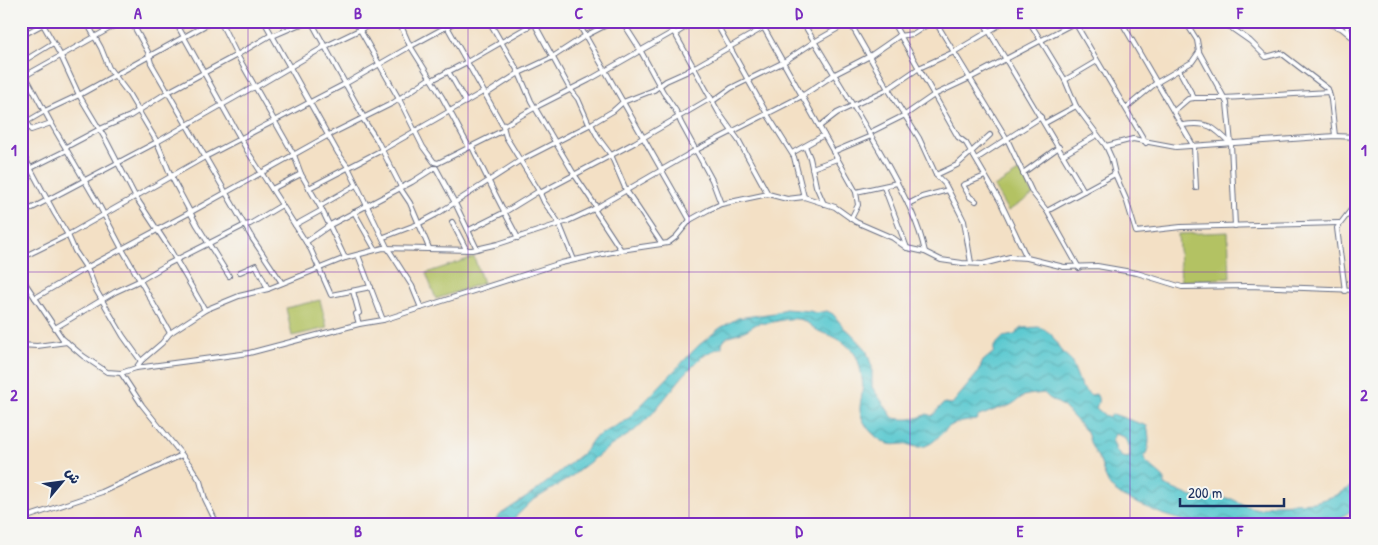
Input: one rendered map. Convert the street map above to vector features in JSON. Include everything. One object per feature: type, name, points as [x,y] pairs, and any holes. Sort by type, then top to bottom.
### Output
[{"type":"street","points":[[21,36],[42,23],[49,21]]},
{"type":"street","points":[[86,21],[114,76],[128,93],[157,142],[171,176],[229,276]]},
{"type":"street","points":[[23,76],[123,21]]},
{"type":"street","points":[[131,21],[205,157],[282,283]]},
{"type":"street","points":[[175,21],[221,106],[261,173],[306,242],[320,268],[330,294],[371,287]]},
{"type":"street","points":[[21,125],[213,21]]},
{"type":"street","points":[[220,21],[237,55],[294,155],[301,174],[330,225],[345,258]]},
{"type":"street","points":[[264,21],[348,167],[356,186],[384,237],[387,247],[412,286],[421,308]]},
{"type":"street","points":[[355,21],[399,99],[415,132],[436,165],[477,249]]},
{"type":"street","points":[[21,214],[157,142],[324,47],[378,21]]},
{"type":"street","points":[[399,21],[411,46],[489,181],[518,238]]},
{"type":"street","points":[[444,21],[503,128],[506,137],[540,192],[544,202],[559,223],[574,260]]},
{"type":"street","points":[[21,258],[68,235],[205,157],[345,84],[458,21]]},
{"type":"street","points":[[489,21],[519,73],[531,101],[621,250]]},
{"type":"street","points":[[577,21],[690,220]]},
{"type":"street","points":[[309,188],[415,132],[614,21]]},
{"type":"street","points":[[622,21],[660,84],[662,92],[679,117],[712,180],[721,204]]},
{"type":"street","points":[[668,21],[768,194]]},
{"type":"street","points":[[306,242],[330,225],[428,173],[436,165],[503,128],[536,107],[606,71],[695,21]]},
{"type":"street","points":[[715,21],[767,114],[792,153],[802,183],[804,197]]},
{"type":"street","points":[[760,21],[856,192],[858,205],[851,218]]},
{"type":"street","points":[[384,237],[418,224],[455,203],[521,160],[590,124],[619,107],[623,102],[654,90],[660,84],[730,48],[775,21]]},
{"type":"street","points":[[802,21],[835,74],[897,183],[919,227],[925,252]]},
{"type":"street","points":[[892,21],[958,137],[966,143],[1000,201],[1027,258]]},
{"type":"street","points":[[136,368],[170,333],[205,310],[239,296],[268,289],[345,258],[387,247],[477,249],[518,238],[595,208],[696,150],[802,96],[835,74],[870,56],[900,36],[913,34],[934,21],[1006,139],[1032,192],[1046,211],[1079,268]]},
{"type":"street","points":[[983,21],[1084,191]]},
{"type":"street","points":[[820,126],[837,113],[888,89],[919,68],[954,52],[1006,21]]},
{"type":"street","points":[[1029,21],[1065,80],[1076,106],[1106,146],[1136,232],[1182,227],[1339,223]]},
{"type":"street","points":[[1121,21],[1169,105],[1183,125],[1194,147],[1196,188]]},
{"type":"street","points":[[1185,21],[1197,40],[1199,52],[1227,103],[1235,226]]},
{"type":"street","points":[[1226,21],[1230,27],[1253,44],[1266,57],[1278,53],[1283,54],[1324,85],[1329,92],[1335,136]]},
{"type":"street","points":[[1318,21],[1341,28],[1357,41]]},
{"type":"street","points":[[1345,21],[1350,35]]},
{"type":"street","points":[[21,173],[100,129],[120,121],[271,35],[311,22],[410,203],[429,248]]},
{"type":"street","points":[[35,298],[329,134],[363,119],[431,79],[467,62],[535,22],[590,124],[611,155],[626,190],[662,244]]},
{"type":"street","points":[[469,230],[611,155],[747,79],[782,63],[850,22],[888,89],[919,138],[936,175],[948,190],[964,221],[971,263]]},
{"type":"street","points":[[833,152],[905,115],[934,95],[970,78],[1074,22],[1146,143]]},
{"type":"street","points":[[42,23],[62,56],[79,95],[100,129],[135,196],[168,246],[205,310]]},
{"type":"street","points":[[53,43],[22,62],[23,76],[104,214],[170,333]]},
{"type":"street","points":[[1126,108],[1156,83],[1192,62],[1199,52]]},
{"type":"street","points":[[1065,80],[1097,61]]},
{"type":"street","points":[[1179,70],[1194,98]]},
{"type":"street","points":[[448,71],[466,102]]},
{"type":"street","points":[[1174,111],[1188,99],[1194,98],[1329,92]]},
{"type":"street","points":[[1045,123],[1076,106]]},
{"type":"street","points":[[976,159],[1040,117]]},
{"type":"street","points":[[26,122],[31,130],[51,123]]},
{"type":"street","points":[[1183,125],[1206,124],[1217,130],[1231,144]]},
{"type":"street","points":[[792,153],[824,135]]},
{"type":"street","points":[[936,175],[957,164],[990,135]]},
{"type":"street","points":[[1063,155],[1097,135]]},
{"type":"street","points":[[1106,146],[1127,140],[1176,147],[1194,147],[1357,136]]},
{"type":"street","points":[[805,146],[810,158],[816,186],[824,204]]},
{"type":"street","points":[[1023,172],[1059,148]]},
{"type":"street","points":[[21,150],[86,268],[96,290],[123,336],[141,361]]},
{"type":"street","points":[[812,168],[837,159]]},
{"type":"street","points":[[272,189],[301,174]]},
{"type":"street","points":[[1046,211],[1115,174]]},
{"type":"street","points":[[976,201],[970,197],[963,185],[985,176]]},
{"type":"street","points":[[856,192],[897,183]]},
{"type":"street","points":[[295,225],[356,186]]},
{"type":"street","points":[[884,187],[907,248]]},
{"type":"street","points":[[908,204],[922,197],[948,190]]},
{"type":"street","points":[[21,277],[55,328],[67,342],[83,356],[107,372],[121,373],[136,368],[254,352],[360,324],[383,320],[574,260],[662,244],[671,241],[690,220],[708,210],[721,204],[768,194],[787,199],[804,197],[835,207],[851,218],[893,238],[907,248],[925,252],[941,260],[983,264],[1010,258],[1027,258],[1064,267],[1097,266],[1137,273],[1182,287],[1263,286],[1345,291],[1357,290]]},
{"type":"street","points":[[1345,291],[1338,233],[1339,223],[1357,202]]},
{"type":"street","points":[[55,328],[125,287],[250,224],[282,205]]},
{"type":"street","points":[[354,212],[375,249]]},
{"type":"street","points":[[452,222],[466,249]]},
{"type":"street","points":[[358,255],[383,320]]},
{"type":"street","points":[[240,272],[256,265],[268,289]]},
{"type":"street","points":[[353,291],[359,312],[356,314],[360,324]]},
{"type":"street","points":[[21,345],[37,346],[67,342]]},
{"type":"street","points":[[121,373],[142,406],[182,455],[200,481],[205,499],[217,524]]},
{"type":"street","points":[[21,519],[102,492],[182,455]]},
{"type":"green space","points":[[1020,171],[1033,195],[1008,211],[994,187]]},
{"type":"green space","points":[[1228,232],[1230,278],[1181,281],[1178,234]]},
{"type":"green space","points":[[474,257],[483,283],[436,299],[426,273]]},
{"type":"green space","points":[[320,300],[327,328],[292,336],[286,308]]},
{"type":"water","points":[[785,309],[816,313],[827,311],[833,314],[845,329],[866,349],[872,367],[872,387],[893,418],[902,419],[915,418],[927,414],[932,416],[944,403],[952,404],[977,374],[983,361],[994,352],[994,346],[1003,337],[1014,335],[1022,328],[1039,327],[1051,334],[1062,352],[1071,360],[1081,386],[1090,395],[1096,394],[1098,403],[1096,408],[1108,418],[1113,414],[1147,426],[1149,443],[1144,457],[1146,462],[1164,478],[1164,485],[1192,497],[1232,499],[1246,506],[1259,509],[1274,504],[1315,502],[1334,496],[1357,483],[1357,507],[1334,522],[1315,524],[1204,524],[1164,515],[1123,497],[1110,487],[1087,432],[1063,406],[1044,393],[1024,396],[1009,406],[979,416],[976,420],[950,426],[931,443],[922,447],[906,444],[889,444],[881,441],[872,433],[862,419],[860,408],[863,389],[862,379],[859,363],[853,352],[837,338],[820,332],[804,321],[788,319],[770,323],[759,323],[726,338],[722,343],[722,347],[705,354],[683,376],[652,414],[633,432],[609,447],[568,479],[532,501],[508,524],[492,524],[501,514],[536,491],[585,451],[594,438],[627,420],[698,346],[720,328],[738,318],[774,313]],"holes":[[[1115,434],[1124,437],[1130,449],[1129,458],[1122,457],[1115,450],[1112,440]]]}]
